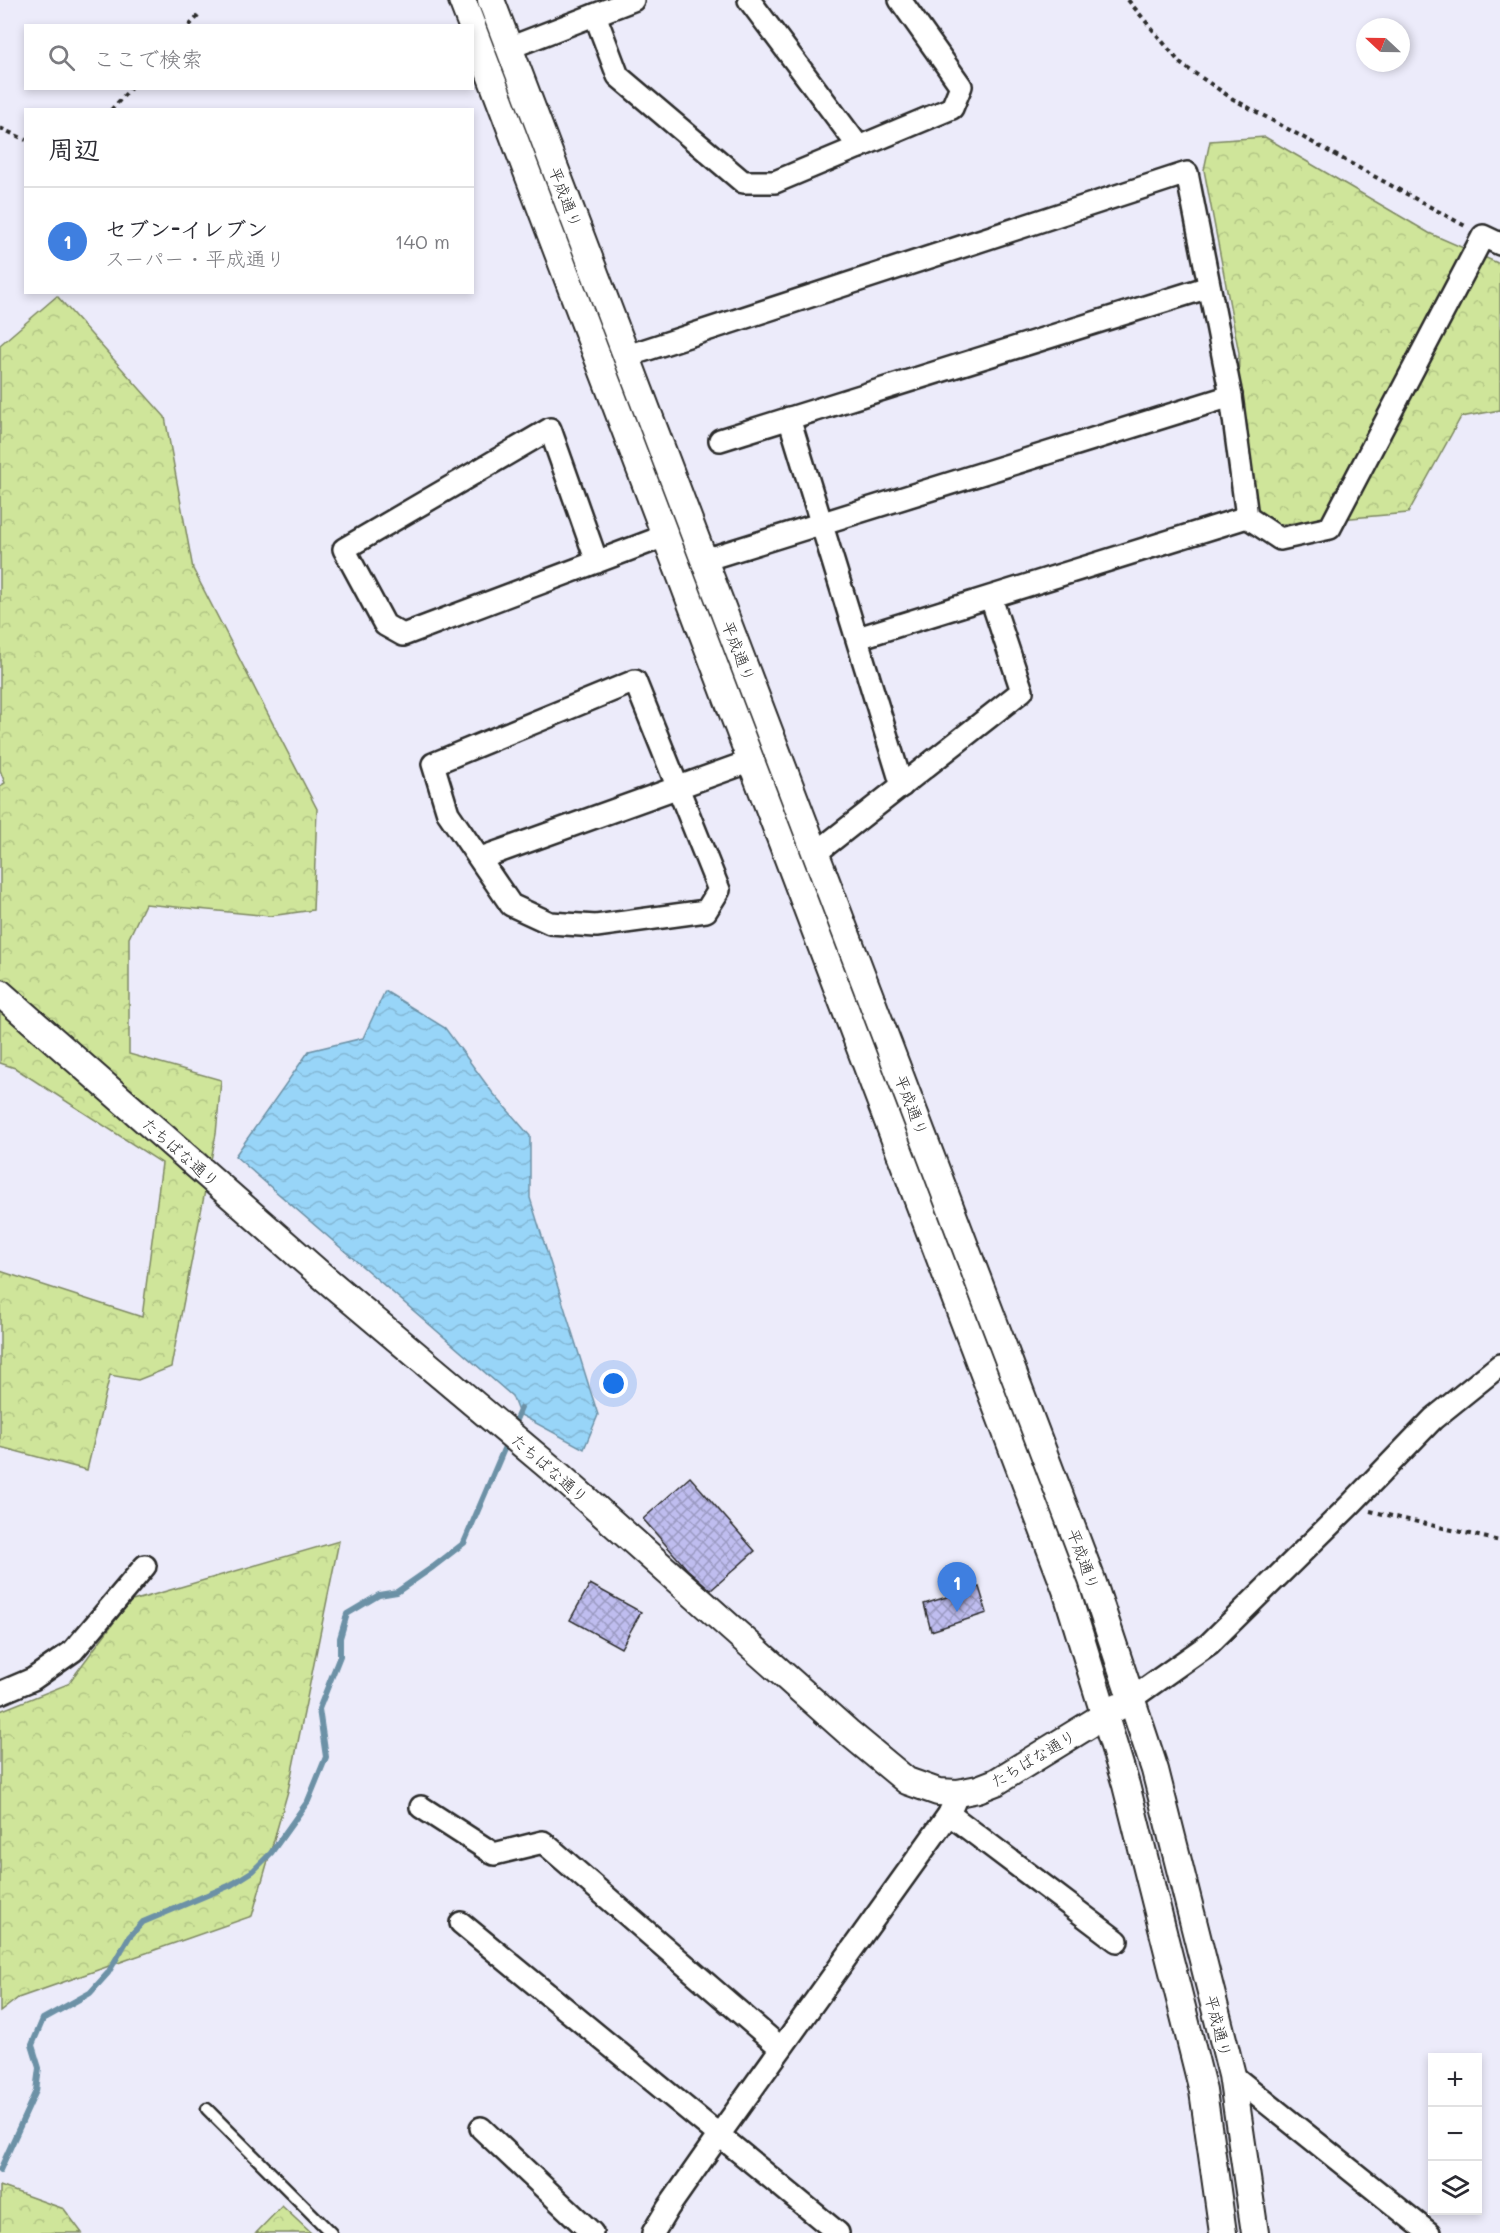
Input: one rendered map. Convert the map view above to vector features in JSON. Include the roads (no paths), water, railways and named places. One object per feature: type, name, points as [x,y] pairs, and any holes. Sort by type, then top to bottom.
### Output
[{"type":"street","name":"平成通り","points":[[462,0],[471,24]]},
{"type":"street","name":"平成通り","points":[[491,0],[1092,1580],[1155,1770],[1232,2075],[1255,2233]]},
{"type":"street","points":[[509,48],[633,0]]},
{"type":"street","points":[[749,0],[859,147]]},
{"type":"street","points":[[595,15],[618,76],[743,182],[775,182],[952,108],[961,86],[900,0]]},
{"type":"street","name":"平成通り","points":[[474,31],[1066,1590],[1126,1785],[1203,2091],[1223,2233]]},
{"type":"street","points":[[627,356],[1187,173],[1231,396],[1247,517],[1280,539],[1330,528],[1492,240]]},
{"type":"street","points":[[720,440],[1209,287]]},
{"type":"street","points":[[704,560],[1231,396]]},
{"type":"street","points":[[789,418],[902,786]]},
{"type":"street","points":[[597,562],[550,429],[344,549],[386,625],[403,635],[597,562],[665,536]]},
{"type":"street","points":[[858,638],[1247,517]]},
{"type":"street","points":[[816,853],[1022,691],[991,598]]},
{"type":"street","points":[[635,681],[677,788],[719,890],[706,911],[596,926],[550,923],[511,905],[481,858],[448,813],[433,764],[635,681]]},
{"type":"street","points":[[481,858],[751,761]]},
{"type":"street","name":"たちばな通り","points":[[0,993],[321,1275],[560,1476],[848,1732],[907,1781],[953,1804],[978,1789],[996,1782],[1131,1699]]},
{"type":"street","points":[[1131,1699],[1209,1644],[1349,1506],[1433,1419],[1500,1365]]},
{"type":"street","points":[[0,1693],[33,1679],[73,1651],[145,1566]]},
{"type":"street","points":[[653,2233],[719,2135],[953,1804],[1117,1941]]},
{"type":"street","points":[[421,1807],[494,1854],[543,1842],[782,2048]]},
{"type":"street","points":[[461,1923],[838,2233]]},
{"type":"street","points":[[1232,2075],[1429,2233]]},
{"type":"street","points":[[481,2128],[592,2233]]},
{"type":"lane","points":[[207,2109],[331,2233]]},
{"type":"water","points":[[385,991],[445,1028],[492,1092],[530,1136],[530,1198],[598,1415],[584,1449],[519,1414],[512,1396],[235,1156],[309,1051],[363,1038]]},
{"type":"waterway","points":[[512,1429],[521,1408]]},
{"type":"waterway","points":[[0,2170],[36,2091],[39,2068],[32,2045],[43,2019],[90,1993],[108,1973],[129,1937],[143,1922],[231,1885],[253,1871],[271,1853],[308,1801],[326,1757],[319,1709],[340,1656],[340,1638],[347,1614],[379,1595],[397,1592],[464,1543],[507,1442]]},
{"type":"place","name":"セブン-イレブン","points":[[957,1612]]}]
